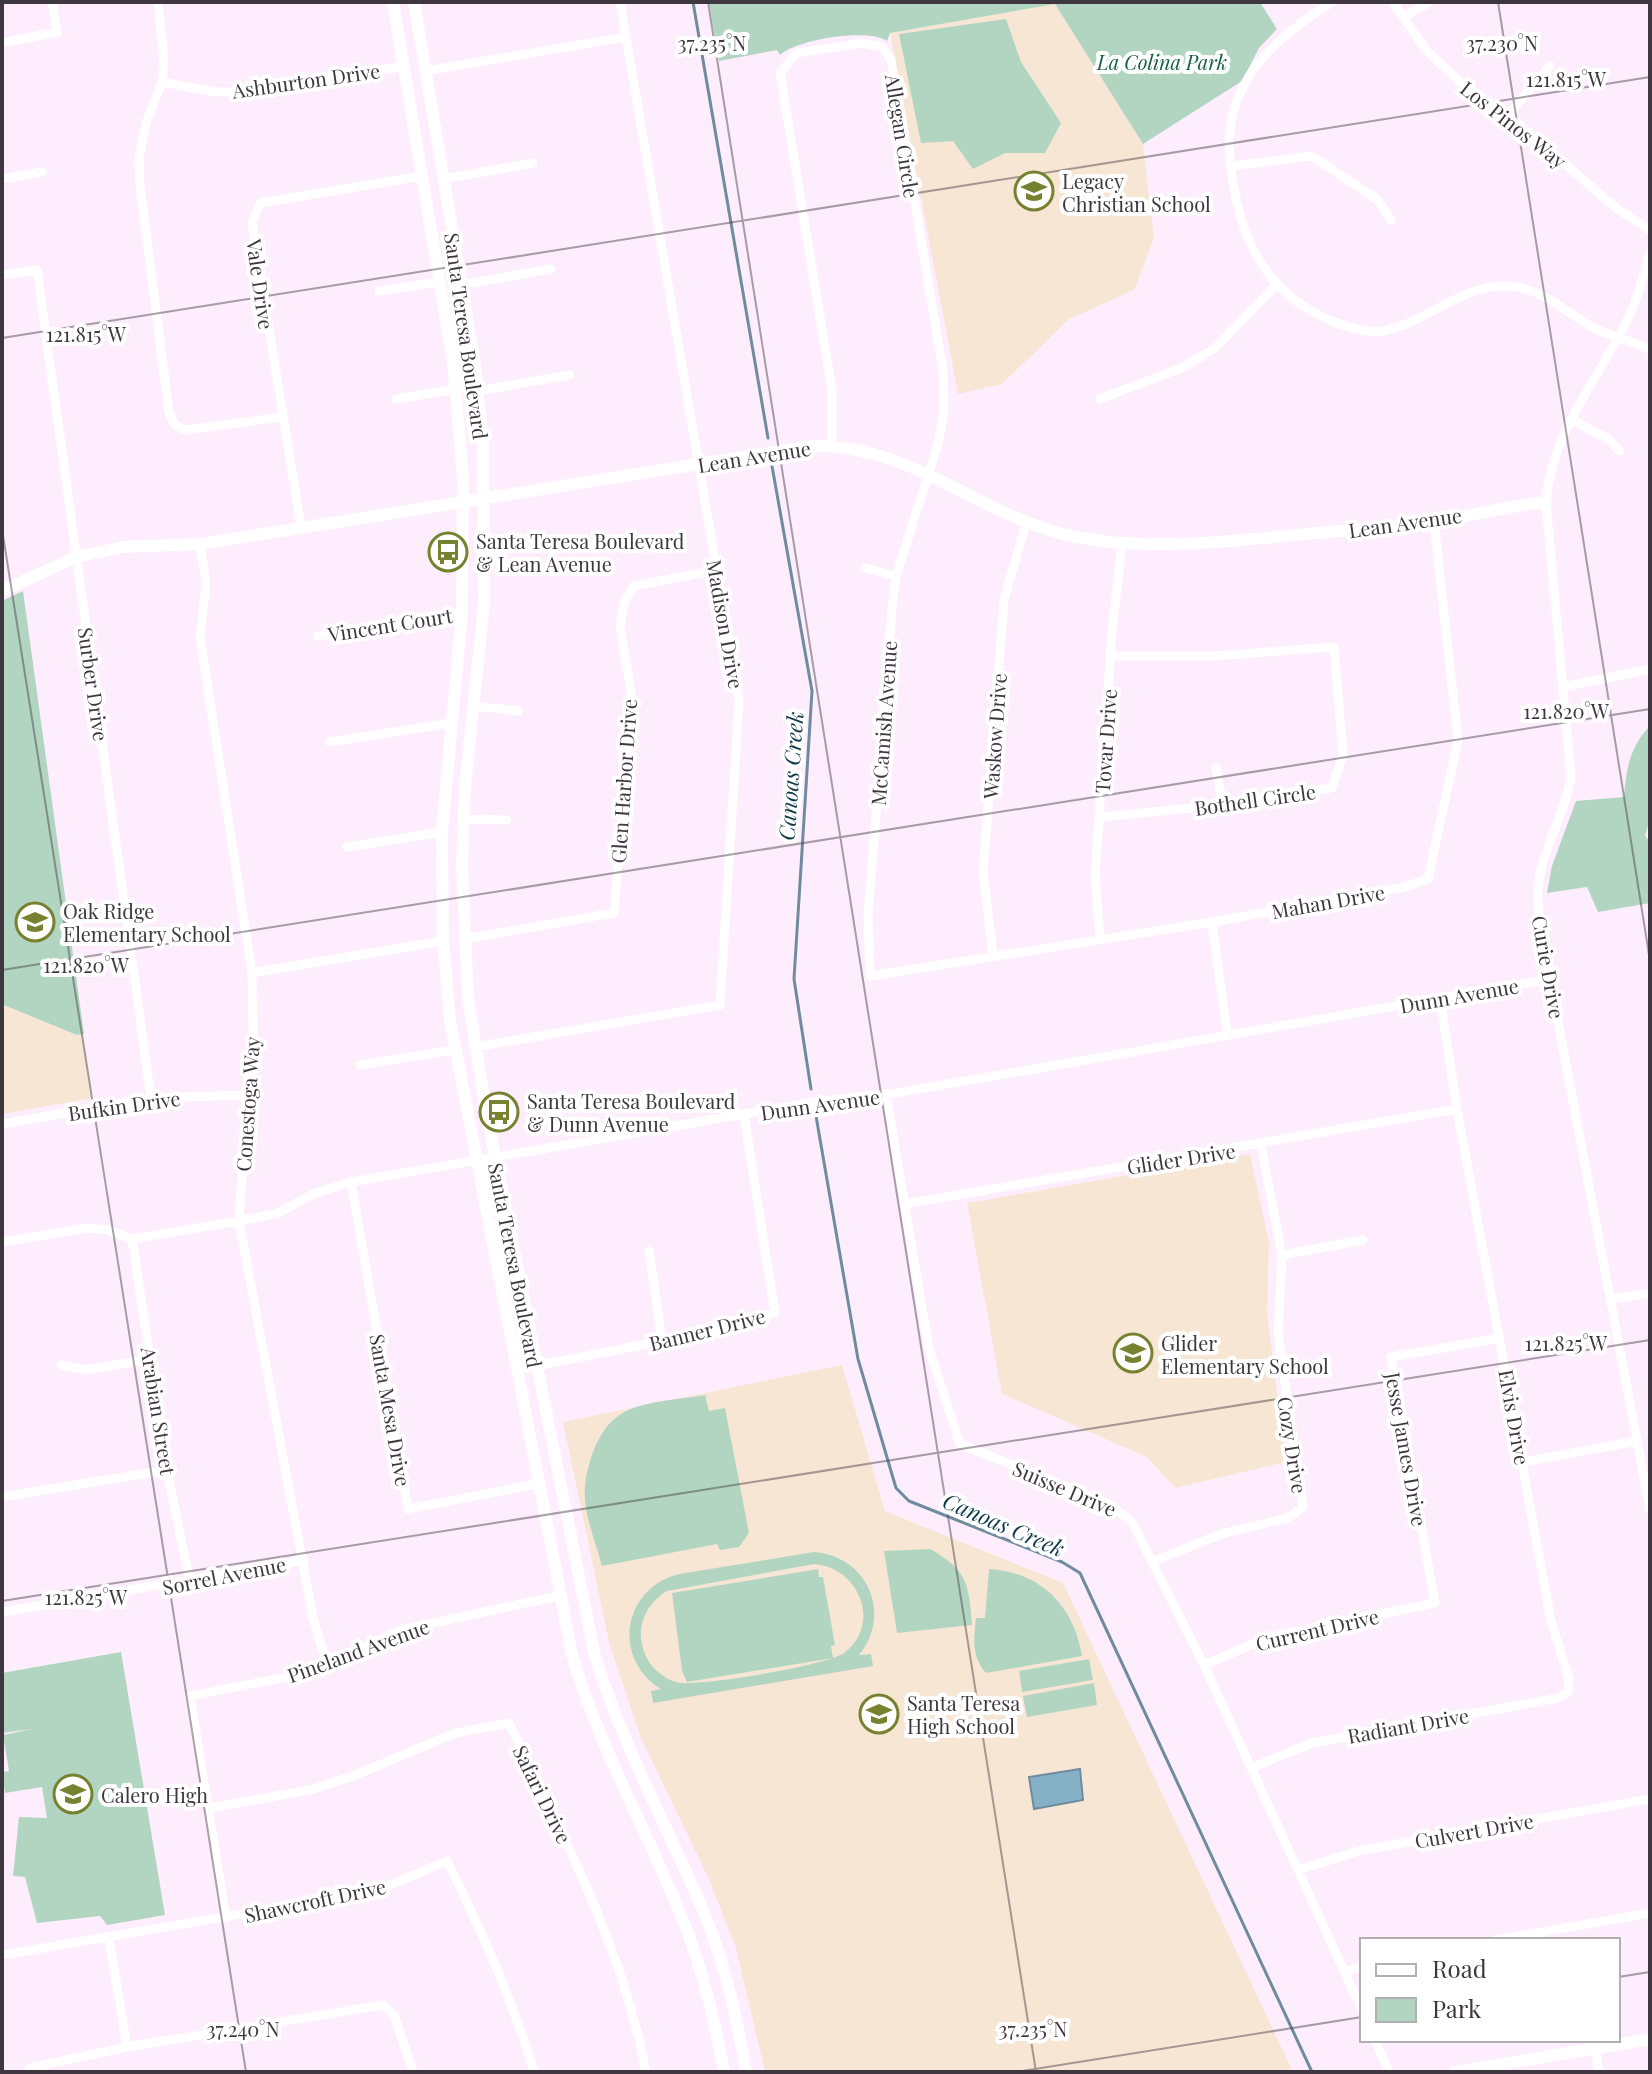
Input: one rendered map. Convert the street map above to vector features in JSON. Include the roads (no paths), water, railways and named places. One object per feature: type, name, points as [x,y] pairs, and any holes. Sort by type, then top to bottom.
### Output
[{"type":"main road","name":"Santa Teresa Boulevard","points":[[393,2],[456,389],[464,500],[462,612],[442,832],[443,941],[454,1050],[558,1596],[578,1676],[597,1729],[690,1938],[710,2003],[724,2072]]},
{"type":"main road","name":"Santa Teresa Boulevard","points":[[414,2],[478,391],[485,498],[484,604],[463,819],[464,939],[475,1047],[595,1656],[623,1735],[712,1934],[729,1988],[746,2072]]},
{"type":"main road","name":"Lean Avenue","points":[[2,591],[76,557],[123,547],[200,544],[793,448],[832,446],[892,457],[1027,520],[1076,537],[1122,544],[1234,540],[1434,522],[1503,507],[1546,502]]},
{"type":"main road","points":[[1455,2072],[1482,2070],[1650,2039]]},
{"type":"street","points":[[2,43],[57,32],[52,2]]},
{"type":"street","points":[[158,2],[163,33],[162,82],[147,120],[139,157],[140,185],[172,420],[180,430],[197,430],[282,417]]},
{"type":"street","name":"Madison Drive","points":[[475,1047],[720,1005],[739,701],[620,2]]},
{"type":"street","points":[[1332,2],[1290,28],[1253,69],[1231,115],[1228,140],[1241,225],[1250,247],[1276,285],[1310,312],[1337,323],[1381,331],[1481,289],[1518,287],[1650,350]]},
{"type":"street","name":"Los Pinos Way","points":[[1393,2],[1426,50],[1449,71],[1508,115],[1616,208],[1650,230]]},
{"type":"street","points":[[1403,17],[1429,2]]},
{"type":"street","points":[[425,71],[626,37]]},
{"type":"street","name":"Allegan Circle","points":[[832,446],[832,390],[780,73],[796,53],[863,43],[882,47],[891,60],[943,371],[944,411],[927,473]]},
{"type":"street","name":"Ashburton Drive","points":[[162,82],[215,92],[246,92],[404,66]]},
{"type":"street","points":[[1508,115],[1550,66]]},
{"type":"street","points":[[1231,166],[1312,156],[1378,200],[1391,220]]},
{"type":"street","points":[[443,179],[533,163]]},
{"type":"street","points":[[2,179],[42,172]]},
{"type":"street","name":"Vale Drive","points":[[301,527],[252,223],[260,203],[422,176]]},
{"type":"street","name":"Curie Drive","points":[[1650,253],[1631,311],[1555,453],[1546,502],[1571,777],[1564,814],[1551,840],[1538,891],[1550,979],[1650,1510]]},
{"type":"street","points":[[461,285],[551,269]]},
{"type":"street","name":"Surber Drive","points":[[2,275],[37,270],[151,1098]]},
{"type":"street","points":[[379,291],[439,282]]},
{"type":"street","points":[[1100,399],[1184,367],[1215,348],[1276,285]]},
{"type":"street","points":[[478,391],[570,375]]},
{"type":"street","points":[[396,399],[456,389]]},
{"type":"street","points":[[1571,419],[1608,439],[1620,451]]},
{"type":"street","name":"McCamish Avenue","points":[[870,976],[868,917],[896,576],[927,473]]},
{"type":"street","name":"Waskow Drive","points":[[993,955],[983,872],[1004,600],[1027,520]]},
{"type":"street","name":"Mahan Drive","points":[[870,976],[1212,922],[1405,887],[1428,879],[1458,740],[1434,522]]},
{"type":"street","name":"Conestoga Way","points":[[200,544],[206,583],[200,637],[252,973],[253,1033],[239,1221],[313,1618],[326,1661]]},
{"type":"street","name":"Tovar Drive","points":[[1100,938],[1095,876],[1122,544]]},
{"type":"street","points":[[865,568],[896,576]]},
{"type":"street","name":"Glen Harbor Drive","points":[[464,939],[614,913],[631,692],[620,626],[621,611],[634,586],[717,570]]},
{"type":"street","name":"Vincent Court","points":[[318,636],[462,612]]},
{"type":"street","name":"Bothell Circle","points":[[1100,817],[1223,805],[1332,788],[1343,755],[1334,647],[1215,656],[1111,656]]},
{"type":"street","points":[[1563,687],[1650,669]]},
{"type":"street","points":[[474,706],[518,711]]},
{"type":"street","points":[[330,742],[451,723]]},
{"type":"street","points":[[1216,768],[1223,805]]},
{"type":"street","points":[[463,819],[507,820]]},
{"type":"street","points":[[347,847],[442,832]]},
{"type":"street","points":[[1212,922],[1227,1033]]},
{"type":"street","points":[[252,973],[443,941]]},
{"type":"street","name":"Dunn Avenue","points":[[2,1242],[87,1228],[108,1230],[132,1239],[239,1221],[278,1213],[315,1193],[351,1182],[886,1094],[1550,979]]},
{"type":"street","name":"Elvis Drive","points":[[1440,999],[1457,1109],[1551,1621],[1569,1679],[1568,1692]]},
{"type":"street","points":[[360,1065],[454,1050]]},
{"type":"street","name":"Suisse Drive","points":[[886,1094],[929,1349],[960,1444],[1123,1512],[1154,1561],[1204,1665],[1360,2006]]},
{"type":"street","name":"Bufkin Drive","points":[[2,1124],[151,1098],[248,1095]]},
{"type":"street","name":"Glider Drive","points":[[905,1204],[1457,1109]]},
{"type":"street","name":"Banner Drive","points":[[536,1366],[662,1341],[775,1313],[744,1115]]},
{"type":"street","name":"Cozy Drive","points":[[1154,1561],[1224,1533],[1288,1518],[1303,1507],[1278,1333],[1282,1255],[1261,1145]]},
{"type":"street","name":"Santa Mesa Drive","points":[[351,1182],[408,1509],[537,1484]]},
{"type":"street","name":"Arabian Street","points":[[132,1239],[167,1470],[190,1582]]},
{"type":"street","points":[[1282,1255],[1363,1240]]},
{"type":"street","points":[[649,1251],[662,1341]]},
{"type":"street","points":[[1611,1299],[1650,1293]]},
{"type":"street","name":"Jesse James Drive","points":[[1435,1603],[1391,1357],[1500,1338]]},
{"type":"street","points":[[61,1365],[86,1370],[150,1359]]},
{"type":"street","points":[[1523,1462],[1637,1441]]},
{"type":"street","points":[[2,1497],[167,1470]]},
{"type":"street","name":"Sorrel Avenue","points":[[2,1612],[304,1560]]},
{"type":"street","name":"Pineland Avenue","points":[[226,1918],[190,1696],[290,1677],[401,1630],[558,1596]]},
{"type":"street","name":"Current Drive","points":[[1204,1665],[1269,1637],[1435,1603]]},
{"type":"street","name":"Radiant Drive","points":[[1251,1768],[1312,1743],[1558,1698],[1568,1692]]},
{"type":"street","name":"Safari Drive","points":[[209,1808],[309,1790],[351,1777],[455,1733],[509,1723],[583,1877],[611,1945],[630,1999],[646,2072]]},
{"type":"street","name":"Culvert Drive","points":[[1299,1870],[1358,1851],[1650,1799]]},
{"type":"street","name":"Shawcroft Drive","points":[[2,1955],[376,1891],[447,1861],[489,1947],[519,2022],[534,2072]]},
{"type":"street","points":[[1506,1938],[1650,1913]]},
{"type":"street","points":[[109,1938],[127,2047]]},
{"type":"street","points":[[1345,1972],[1360,1967]]},
{"type":"street","points":[[30,2070],[127,2047],[383,2005],[394,2015],[413,2072]]},
{"type":"street","points":[[1376,2042],[1389,2072]]},
{"type":"street","points":[[1595,2048],[1599,2072]]},
{"type":"water","points":[[1080,1769],[1083,1800],[1034,1809],[1029,1777]]},
{"type":"waterway","name":"Canoas Creek","points":[[693,2],[768,438]]},
{"type":"waterway","name":"Canoas Creek","points":[[772,466],[812,691],[794,979],[811,1089]]},
{"type":"waterway","name":"Canoas Creek","points":[[816,1116],[858,1359],[896,1488],[909,1501],[1062,1562],[1080,1573],[1312,2072]]},
{"type":"place","name":"Legacy Christian School","points":[[1034,191]]},
{"type":"place","name":"Santa Teresa Boulevard & Lean Avenue","points":[[448,552]]},
{"type":"place","name":"Oak Ridge Elementary School","points":[[35,922]]},
{"type":"place","name":"Santa Teresa Boulevard & Dunn Avenue","points":[[499,1112]]},
{"type":"place","name":"Glider Elementary School","points":[[1133,1353]]},
{"type":"place","name":"Santa Teresa High School","points":[[879,1714]]},
{"type":"place","name":"Calero High","points":[[73,1794]]},
{"type":"park label","name":"La Colina Park","points":[[1162,61]]}]
